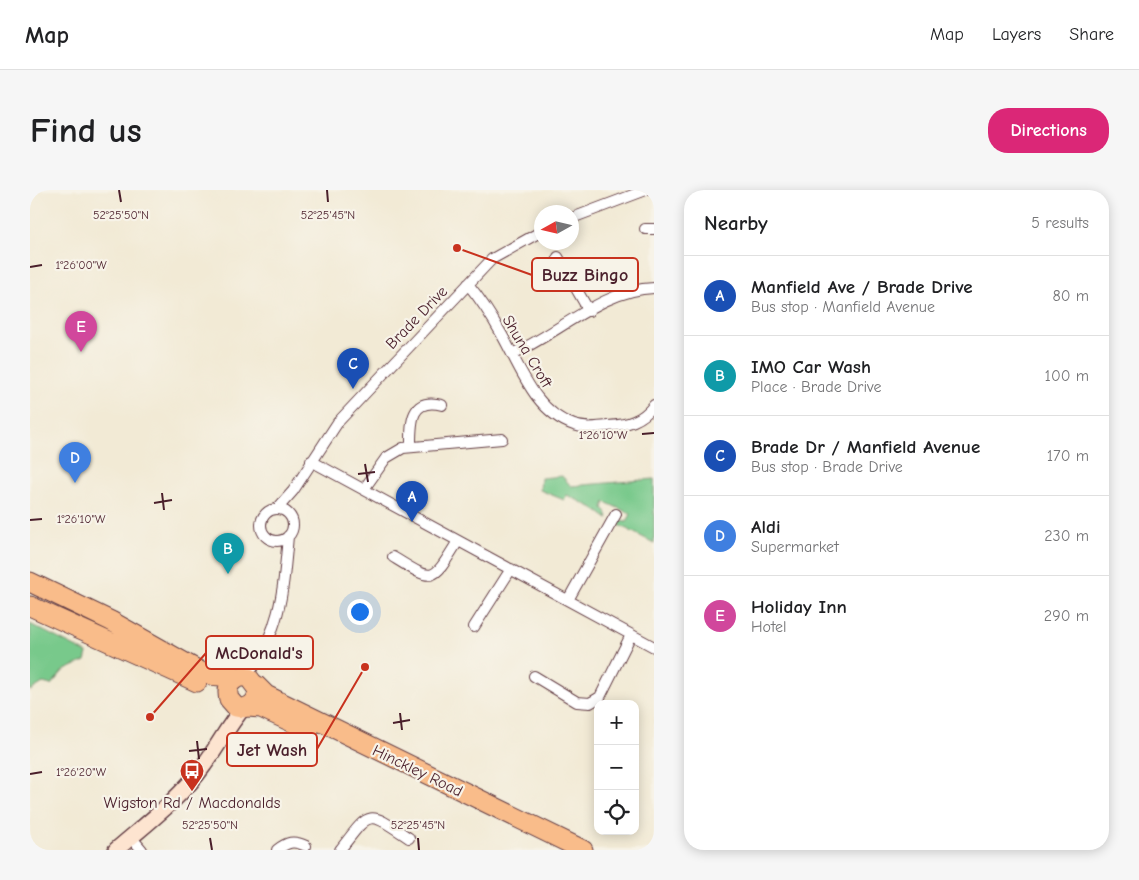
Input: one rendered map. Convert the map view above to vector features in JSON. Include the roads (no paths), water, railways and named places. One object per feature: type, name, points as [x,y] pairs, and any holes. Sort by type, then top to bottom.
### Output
[{"type":"highway","points":[[30,582],[111,620],[203,673],[219,678],[248,680]]},
{"type":"highway","name":"Hinckley Road","points":[[30,606],[215,689],[238,704],[261,708],[354,750],[557,850]]},
{"type":"highway","points":[[248,680],[258,697],[238,704],[228,688],[232,681],[248,680]]},
{"type":"highway","name":"Hinckley Road","points":[[248,680],[266,695],[583,850]]},
{"type":"street","points":[[579,215],[625,193],[646,190]]},
{"type":"street","name":"Brade Drive","points":[[282,510],[311,460],[347,412],[492,259],[534,235]]},
{"type":"street","points":[[558,257],[589,311]]},
{"type":"street","name":"Shuna Croft","points":[[468,284],[479,298],[512,354],[524,379],[545,405],[558,417],[575,426],[588,428],[624,425],[640,419],[654,405]]},
{"type":"street","points":[[512,354],[529,347],[589,311],[627,292],[654,288]]},
{"type":"street","points":[[411,446],[411,426],[418,408],[424,403],[430,402],[442,405]]},
{"type":"street","points":[[364,488],[386,458],[403,448],[502,439]]},
{"type":"street","points":[[311,460],[654,647]]},
{"type":"street","points":[[248,680],[278,618],[286,564],[283,538],[293,522],[282,510],[267,512],[261,523],[266,536],[283,538]]},
{"type":"street","points":[[568,600],[616,514]]},
{"type":"street","points":[[393,557],[421,574],[433,575],[439,572],[458,541]]},
{"type":"street","points":[[474,628],[510,569]]},
{"type":"street","points":[[534,676],[577,702],[590,703],[600,697],[631,634]]},
{"type":"street","points":[[116,850],[166,806],[204,766],[226,730],[238,704]]},
{"type":"street","points":[[340,850],[362,821],[369,817],[381,819],[409,838]]},
{"type":"street","points":[[132,837],[142,850]]},
{"type":"street","points":[[277,850],[288,842],[306,846]]},
{"type":"place","name":"Buzz Bingo","points":[[457,248]]},
{"type":"place","name":"Holiday Inn","points":[[81,352]]},
{"type":"place","name":"Brade Dr / Manfield Avenue","points":[[353,389]]},
{"type":"place","name":"Aldi","points":[[75,483]]},
{"type":"place","name":"Manfield Ave / Brade Drive","points":[[412,522]]},
{"type":"place","name":"IMO Car Wash","points":[[228,574]]},
{"type":"place","name":"Jet Wash","points":[[365,667]]},
{"type":"place","name":"McDonald's","points":[[150,717]]},
{"type":"place","name":"Wigston Rd / Macdonalds","points":[[192,792]]}]
